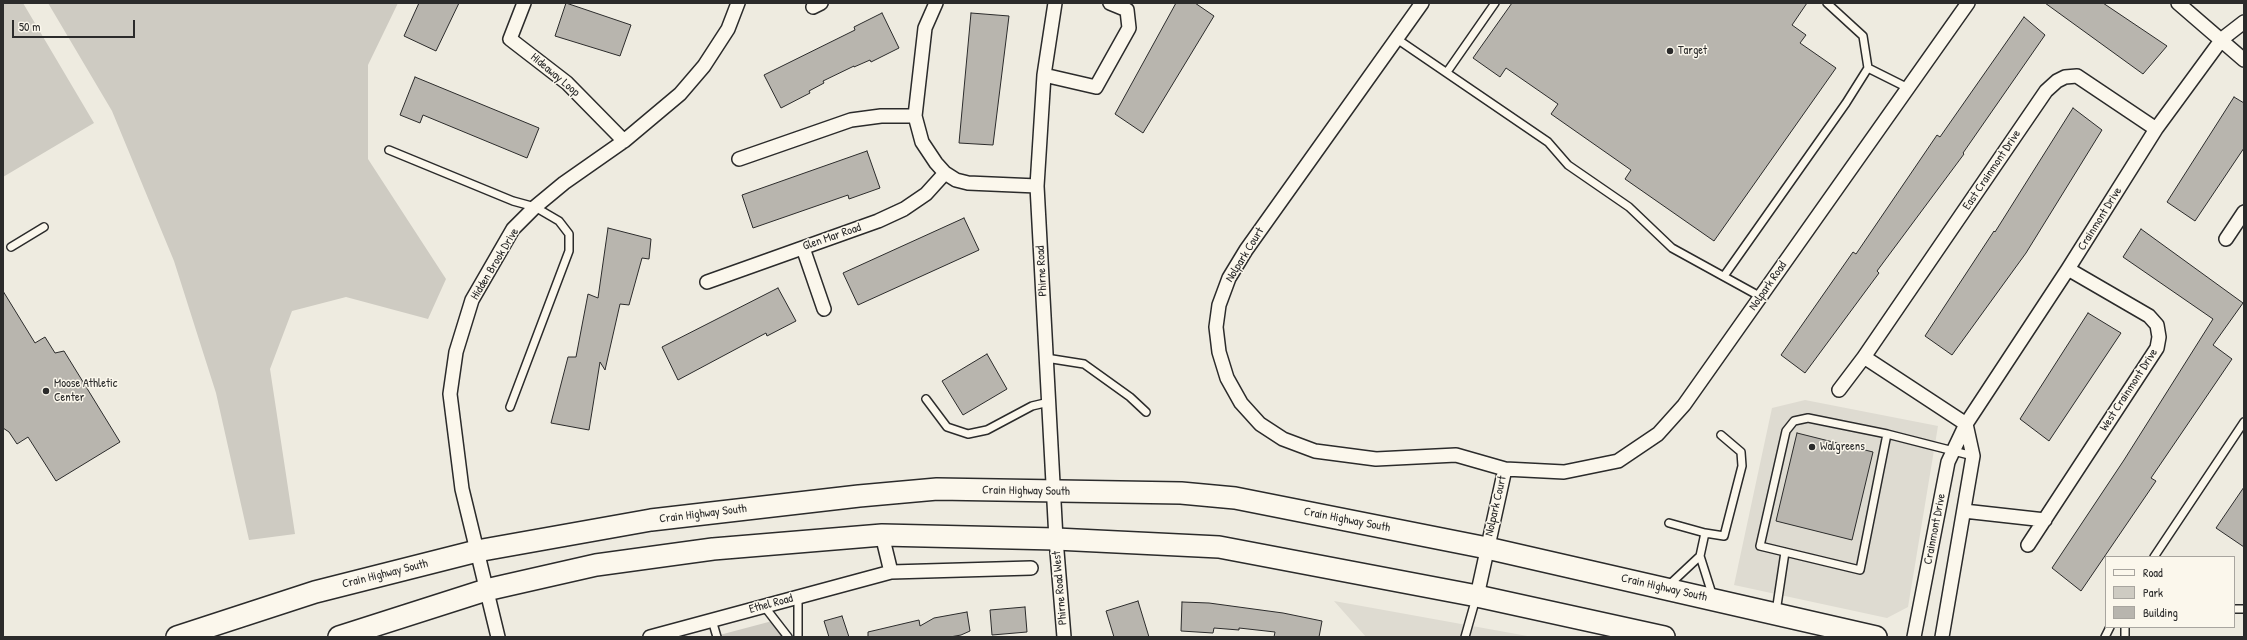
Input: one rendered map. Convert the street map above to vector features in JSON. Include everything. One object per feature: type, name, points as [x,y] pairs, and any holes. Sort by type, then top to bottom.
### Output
[{"type":"main road","name":"Crain Highway South","points":[[177,637],[315,592],[477,551],[651,520],[859,496],[937,489],[1181,493],[1235,498],[1487,548],[1876,637]]},
{"type":"main road","points":[[339,637],[486,590],[596,565],[713,550],[882,535],[1056,539],[1219,547],[1477,596],[1621,633],[1664,637]]},
{"type":"street","name":"Hideaway Loop","points":[[524,3],[510,39],[567,84],[624,141]]},
{"type":"street","name":"Hidden Brook Drive","points":[[498,637],[462,489],[450,394],[456,352],[472,300],[513,229],[535,207],[564,183],[624,141],[680,94],[704,66],[728,29],[738,3]]},
{"type":"street","points":[[936,3],[925,28],[915,116],[922,142],[936,163],[945,173],[956,180],[968,183],[1037,186]]},
{"type":"street","name":"Phirne Road","points":[[1055,3],[1044,75],[1037,186],[1056,539]]},
{"type":"street","points":[[1044,75],[1096,87],[1129,28],[1127,10],[1110,3]]},
{"type":"street","name":"Nolpark Court","points":[[1422,3],[1246,250],[1229,278],[1219,305],[1216,326],[1219,352],[1227,378],[1241,403],[1260,424],[1283,439],[1315,451],[1359,458],[1456,455],[1505,469],[1477,596]]},
{"type":"street","name":"Nolpark Road","points":[[1505,469],[1564,472],[1618,461],[1658,434],[1684,405],[1968,3]]},
{"type":"street","points":[[2178,3],[2222,39],[2244,60]]},
{"type":"street","name":"Crainmont Drive","points":[[1914,637],[1948,462],[1966,424],[2068,269],[2156,129],[2222,39],[2244,22]]},
{"type":"street","name":"East Crainmont Drive","points":[[1839,390],[1864,357],[2046,91],[2056,81],[2065,77],[2077,76],[2156,129]]},
{"type":"street","points":[[739,159],[851,120],[881,116],[915,116]]},
{"type":"street","name":"Glen Mar Road","points":[[707,282],[878,221],[904,209],[926,194],[945,173]]},
{"type":"street","points":[[2226,239],[2244,212]]},
{"type":"street","points":[[803,248],[824,308]]},
{"type":"street","name":"West Crainmont Drive","points":[[2028,545],[2157,348],[2159,337],[2157,326],[2149,316],[2068,269]]},
{"type":"street","points":[[1864,357],[1966,424]]},
{"type":"street","name":"Crainmont Drive","points":[[1942,637],[1973,456],[1966,424]]},
{"type":"street","points":[[1964,511],[2045,520]]},
{"type":"street","points":[[882,535],[891,572]]},
{"type":"street","name":"Phirne Road West","points":[[1056,539],[1064,637]]},
{"type":"street","name":"Ethel Road","points":[[650,637],[891,572],[1031,568]]},
{"type":"lane","points":[[1447,72],[1495,3]]},
{"type":"lane","points":[[1724,276],[1846,103],[1868,68],[1863,36],[1827,3]]},
{"type":"lane","points":[[1397,38],[1548,142],[1568,165],[1629,207],[1672,248],[1761,296]]},
{"type":"lane","points":[[1868,68],[1908,88]]},
{"type":"lane","points":[[389,150],[513,201],[535,207],[559,221],[569,234],[569,251],[510,407]]},
{"type":"lane","points":[[11,247],[44,227]]},
{"type":"lane","points":[[1046,358],[1084,364],[1130,397],[1146,412]]},
{"type":"lane","points":[[926,399],[947,427],[968,434],[987,430],[1032,406],[1049,402]]},
{"type":"lane","points":[[1887,434],[1860,570],[1760,546],[1786,431],[1794,421],[1808,418],[1887,434],[1973,456]]},
{"type":"lane","points":[[2155,556],[2244,422]]},
{"type":"lane","points":[[1669,523],[1705,533],[1724,536],[1742,466],[1741,452],[1721,435]]},
{"type":"lane","points":[[1705,533],[1700,556],[1714,600]]},
{"type":"lane","points":[[1776,614],[1785,552]]},
{"type":"lane","points":[[1665,589],[1700,556]]},
{"type":"lane","points":[[1465,637],[1477,596]]},
{"type":"lane","points":[[798,597],[798,637]]},
{"type":"lane","points":[[764,606],[788,637]]},
{"type":"lane","points":[[712,620],[717,637]]},
{"type":"lane","points":[[2105,637],[2110,628]]},
{"type":"shaded area","points":[[1805,400],[1938,426],[1908,607],[1887,618],[1734,585],[1772,408]]},
{"type":"shaded area","points":[[1334,601],[1533,637],[1366,637]]},
{"type":"green space","points":[[3,3],[23,3],[94,123],[3,177]]},
{"type":"green space","points":[[48,3],[398,3],[368,65],[368,159],[446,279],[428,319],[346,297],[292,311],[270,369],[295,534],[249,540],[216,393],[174,261],[112,111]]},
{"type":"green space","points":[[776,620],[784,637],[712,637]]},
{"type":"building","points":[[419,3],[459,3],[436,51],[404,36]]},
{"type":"building","points":[[566,3],[631,25],[620,56],[555,36]]},
{"type":"building","points":[[1176,3],[1195,3],[1214,16],[1143,133],[1115,114]]},
{"type":"building","points":[[1512,3],[1807,3],[1792,25],[1806,35],[1800,43],[1836,68],[1714,241],[1625,179],[1631,170],[1551,114],[1558,104],[1506,68],[1500,77],[1473,58]]},
{"type":"building","points":[[2045,3],[2103,3],[2167,46],[2143,74]]},
{"type":"building","points":[[882,13],[899,48],[871,62],[870,60],[854,66],[823,81],[824,83],[809,91],[810,93],[781,108],[764,75],[855,30],[854,27]]},
{"type":"building","points":[[971,13],[1009,16],[993,145],[959,143]]},
{"type":"building","points":[[2024,17],[2045,35],[1963,153],[1964,154],[1877,271],[1879,273],[1805,373],[1781,355],[1853,252],[1856,254],[1937,135],[1940,137]]},
{"type":"building","points":[[415,77],[539,128],[527,158],[423,115],[420,123],[400,115]]},
{"type":"building","points":[[2234,97],[2244,103],[2244,148],[2195,221],[2167,202]]},
{"type":"building","points":[[2073,108],[2102,130],[2026,253],[1952,355],[1925,336],[1994,231],[1995,232]]},
{"type":"building","points":[[867,151],[880,188],[849,199],[848,195],[753,228],[742,195]]},
{"type":"building","points":[[964,218],[979,250],[858,305],[843,273]]},
{"type":"building","points":[[608,228],[651,239],[649,259],[642,258],[629,305],[620,304],[605,370],[600,362],[589,430],[551,423],[568,357],[576,357],[588,294],[598,298]]},
{"type":"building","points":[[2141,229],[2243,303],[2213,345],[2232,359],[2151,478],[2156,481],[2081,591],[2052,568],[2124,460],[2213,319],[2123,257]]},
{"type":"building","points":[[778,288],[796,321],[767,336],[766,333],[678,380],[662,347]]},
{"type":"building","name":"Moose Athletic Center","points":[[3,291],[35,343],[45,337],[55,353],[64,351],[120,442],[56,481],[28,437],[17,444],[9,432],[3,428]]},
{"type":"building","points":[[2088,313],[2121,333],[2049,441],[2020,419]]},
{"type":"building","points":[[987,354],[1007,389],[963,415],[942,381]]},
{"type":"building","name":"Walgreens","points":[[1797,433],[1873,452],[1852,540],[1776,521]]},
{"type":"building","points":[[2244,487],[2244,547],[2216,528]]},
{"type":"building","points":[[1138,601],[1149,637],[1114,637],[1106,611]]},
{"type":"building","points":[[1182,602],[1209,603],[1283,613],[1322,621],[1319,637],[1274,637],[1275,632],[1239,628],[1239,630],[1214,628],[1213,633],[1181,631]]},
{"type":"building","points":[[1025,607],[1027,632],[992,635],[990,610]]},
{"type":"building","points":[[967,612],[970,631],[961,635],[950,637],[868,637],[868,632],[919,620],[920,626],[934,618]]},
{"type":"building","points":[[842,616],[849,637],[829,637],[824,621]]},
{"type":"place","name":"Target","points":[[1670,51]]},
{"type":"place","name":"Moose Athletic Center","points":[[46,391]]},
{"type":"place","name":"Walgreens","points":[[1812,447]]}]
